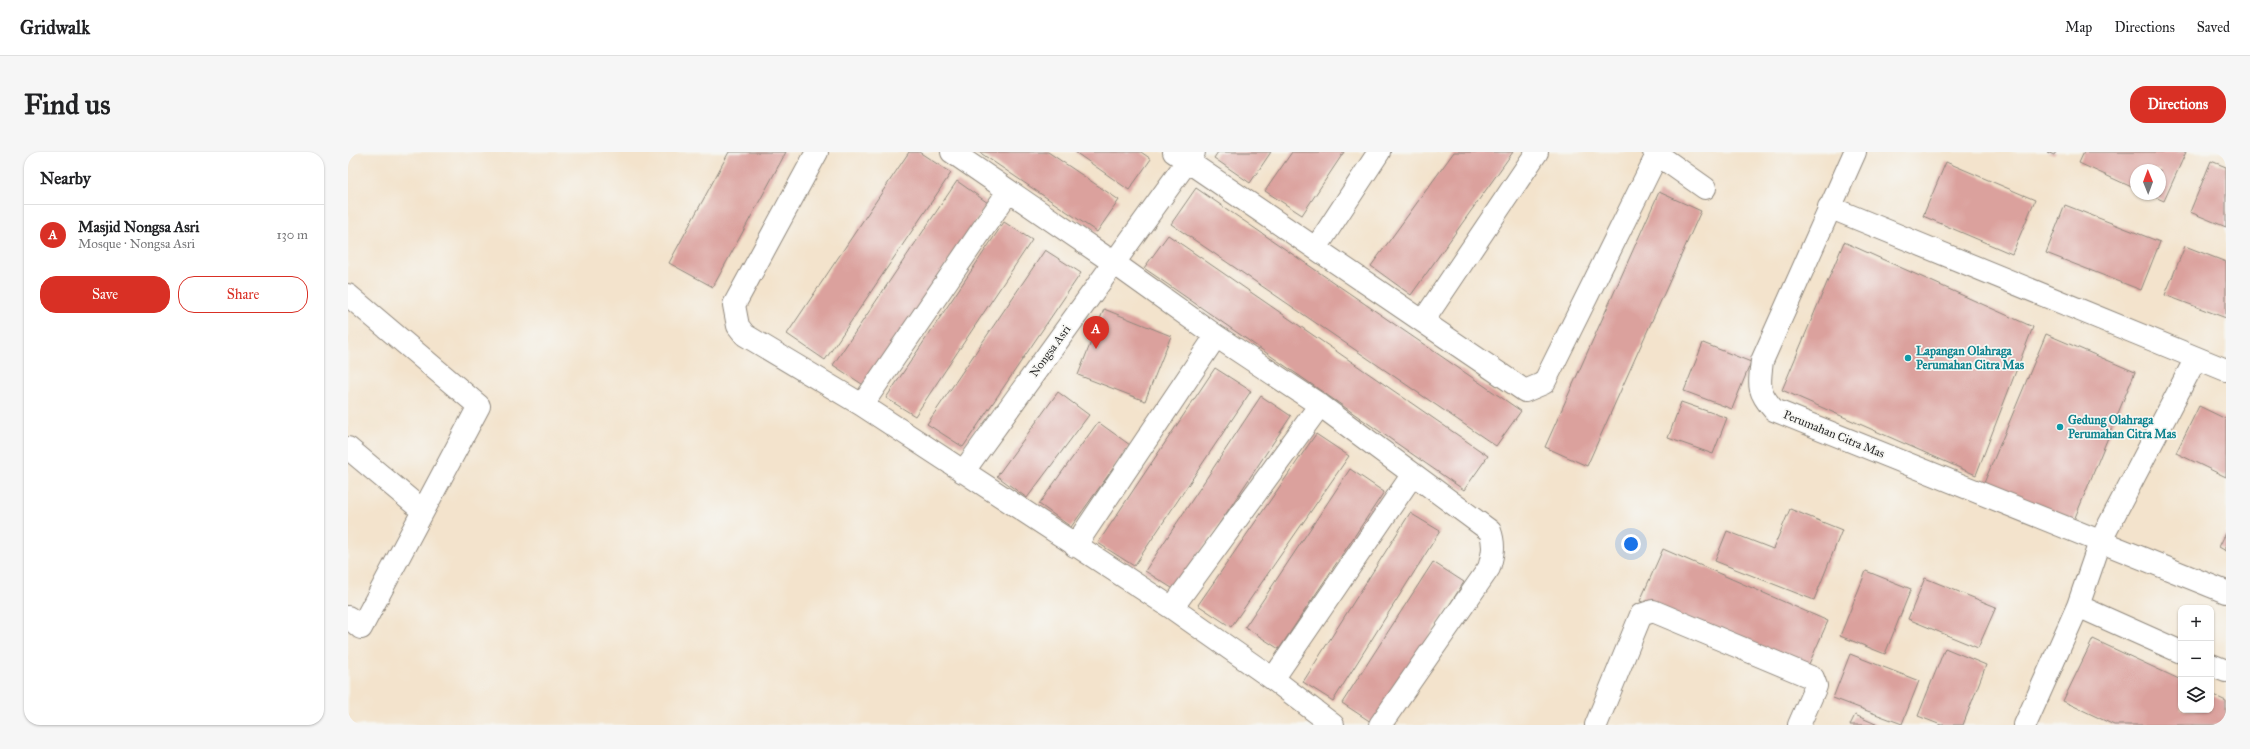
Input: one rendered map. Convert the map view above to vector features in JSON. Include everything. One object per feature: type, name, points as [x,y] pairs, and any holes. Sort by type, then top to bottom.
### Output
[{"type":"street","points":[[817,152],[734,305],[734,316],[738,326],[745,335],[862,405],[1075,546],[1172,608],[1273,679],[1333,725]]},
{"type":"street","points":[[952,152],[1008,192],[1114,263],[1216,336],[1320,406],[1490,531],[1494,542],[1494,553],[1489,568],[1380,725]]},
{"type":"street","points":[[1316,248],[1379,152]]},
{"type":"street","points":[[1423,321],[1537,152]]},
{"type":"street","name":"Perumahan Citra Mas","points":[[1855,152],[1829,207],[1762,362],[1760,384],[1763,398],[1774,410],[2226,592]]},
{"type":"street","points":[[1185,155],[1316,248],[1525,391],[1544,383],[1655,153],[1705,188]]},
{"type":"street","name":"Nongsa Asri","points":[[963,472],[1114,263],[1185,155]]},
{"type":"street","points":[[862,405],[1008,192]]},
{"type":"street","points":[[1829,207],[2226,370]]},
{"type":"street","points":[[348,295],[479,406],[361,628],[348,617]]},
{"type":"street","points":[[1075,546],[1216,336]]},
{"type":"street","points":[[2025,725],[2078,606],[2100,542],[2196,358]]},
{"type":"street","points":[[1172,608],[1320,406]]},
{"type":"street","points":[[348,448],[423,511]]},
{"type":"street","points":[[1273,679],[1413,474]]},
{"type":"street","points":[[2078,606],[2178,651]]},
{"type":"street","points":[[1596,725],[1641,615],[1653,611],[1813,678],[1816,686],[1799,725]]},
{"type":"street","points":[[2214,666],[2226,671]]},
{"type":"building","points":[[729,152],[786,152],[713,287],[669,263]]},
{"type":"building","points":[[909,152],[919,152],[951,173],[825,360],[787,334]]},
{"type":"building","points":[[979,152],[1048,152],[1119,200],[1097,232]]},
{"type":"building","points":[[1075,152],[1141,152],[1151,159],[1129,190]]},
{"type":"building","points":[[1218,152],[1271,152],[1250,183],[1214,158]]},
{"type":"building","points":[[1292,152],[1344,152],[1302,215],[1265,191]]},
{"type":"building","points":[[1454,152],[1513,152],[1411,295],[1371,266]]},
{"type":"building","points":[[2047,152],[2056,152],[2054,155]]},
{"type":"building","points":[[2084,152],[2186,152],[2166,197],[2166,164],[2130,164],[2130,186],[2079,163]]},
{"type":"building","points":[[2211,161],[2226,167],[2226,227],[2190,212]]},
{"type":"building","points":[[1946,162],[2035,200],[2012,254],[1923,216]]},
{"type":"building","points":[[957,181],[988,203],[865,386],[833,365]]},
{"type":"building","points":[[1196,188],[1521,411],[1496,446],[1171,224]]},
{"type":"building","points":[[1659,192],[1701,211],[1587,466],[1545,447]]},
{"type":"building","points":[[2065,205],[2160,242],[2141,290],[2046,253]]},
{"type":"building","points":[[1004,222],[1032,240],[915,416],[886,398]]},
{"type":"building","points":[[1168,235],[1488,456],[1464,490],[1144,268]]},
{"type":"building","name":"Lapangan Olahraga Perumahan Citra Mas","points":[[1844,242],[2033,327],[1976,475],[1782,390]]},
{"type":"building","points":[[2185,246],[2226,262],[2226,318],[2165,295]]},
{"type":"building","points":[[1045,250],[1081,273],[963,447],[927,424]]},
{"type":"building","points":[[1104,309],[1171,336],[1145,401],[1078,375]]},
{"type":"building","name":"Gedung Olahraga Perumahan Citra Mas","points":[[2046,334],[2135,372],[2074,520],[1984,483]]},
{"type":"building","points":[[1703,343],[1751,362],[1732,409],[1684,391]]},
{"type":"building","points":[[1215,368],[1251,391],[1134,566],[1098,543]]},
{"type":"building","points":[[1058,392],[1089,415],[1027,498],[997,476]]},
{"type":"building","points":[[1261,396],[1291,416],[1175,590],[1145,571]]},
{"type":"building","points":[[1681,402],[1727,418],[1713,454],[1668,438]]},
{"type":"building","points":[[2199,406],[2226,419],[2226,477],[2176,453]]},
{"type":"building","points":[[1098,422],[1130,445],[1071,527],[1039,504]]},
{"type":"building","points":[[1316,434],[1349,456],[1231,627],[1198,605]]},
{"type":"building","points":[[1350,469],[1384,492],[1279,649],[1245,627]]},
{"type":"building","points":[[1790,509],[1842,530],[1814,600],[1715,561],[1727,531],[1773,549]]},
{"type":"building","points":[[1410,513],[1440,531],[1333,701],[1303,682]]},
{"type":"building","points":[[2226,533],[2226,551],[2219,547]]},
{"type":"building","points":[[1663,549],[1828,621],[1805,673],[1640,601]]},
{"type":"building","points":[[1433,562],[1464,582],[1374,724],[1342,703]]},
{"type":"building","points":[[1866,571],[1911,589],[1885,654],[1840,636]]},
{"type":"building","points":[[1925,578],[1996,607],[1978,648],[1908,619]]},
{"type":"building","points":[[2093,639],[2178,679],[2178,713],[2214,713],[2214,695],[2226,701],[2226,725],[2114,725],[2063,701]]},
{"type":"building","points":[[1945,648],[1986,665],[1963,725],[1941,725],[1918,716]]},
{"type":"building","points":[[1850,654],[1919,681],[1902,724],[1833,698]]},
{"type":"building","points":[[1855,715],[1878,725],[1850,725]]},
{"type":"place","name":"Masjid Nongsa Asri","points":[[1096,349]]},
{"type":"place","name":"Lapangan Olahraga Perumahan Citra Mas","points":[[1908,358]]},
{"type":"place","name":"Gedung Olahraga Perumahan Citra Mas","points":[[2060,427]]}]
